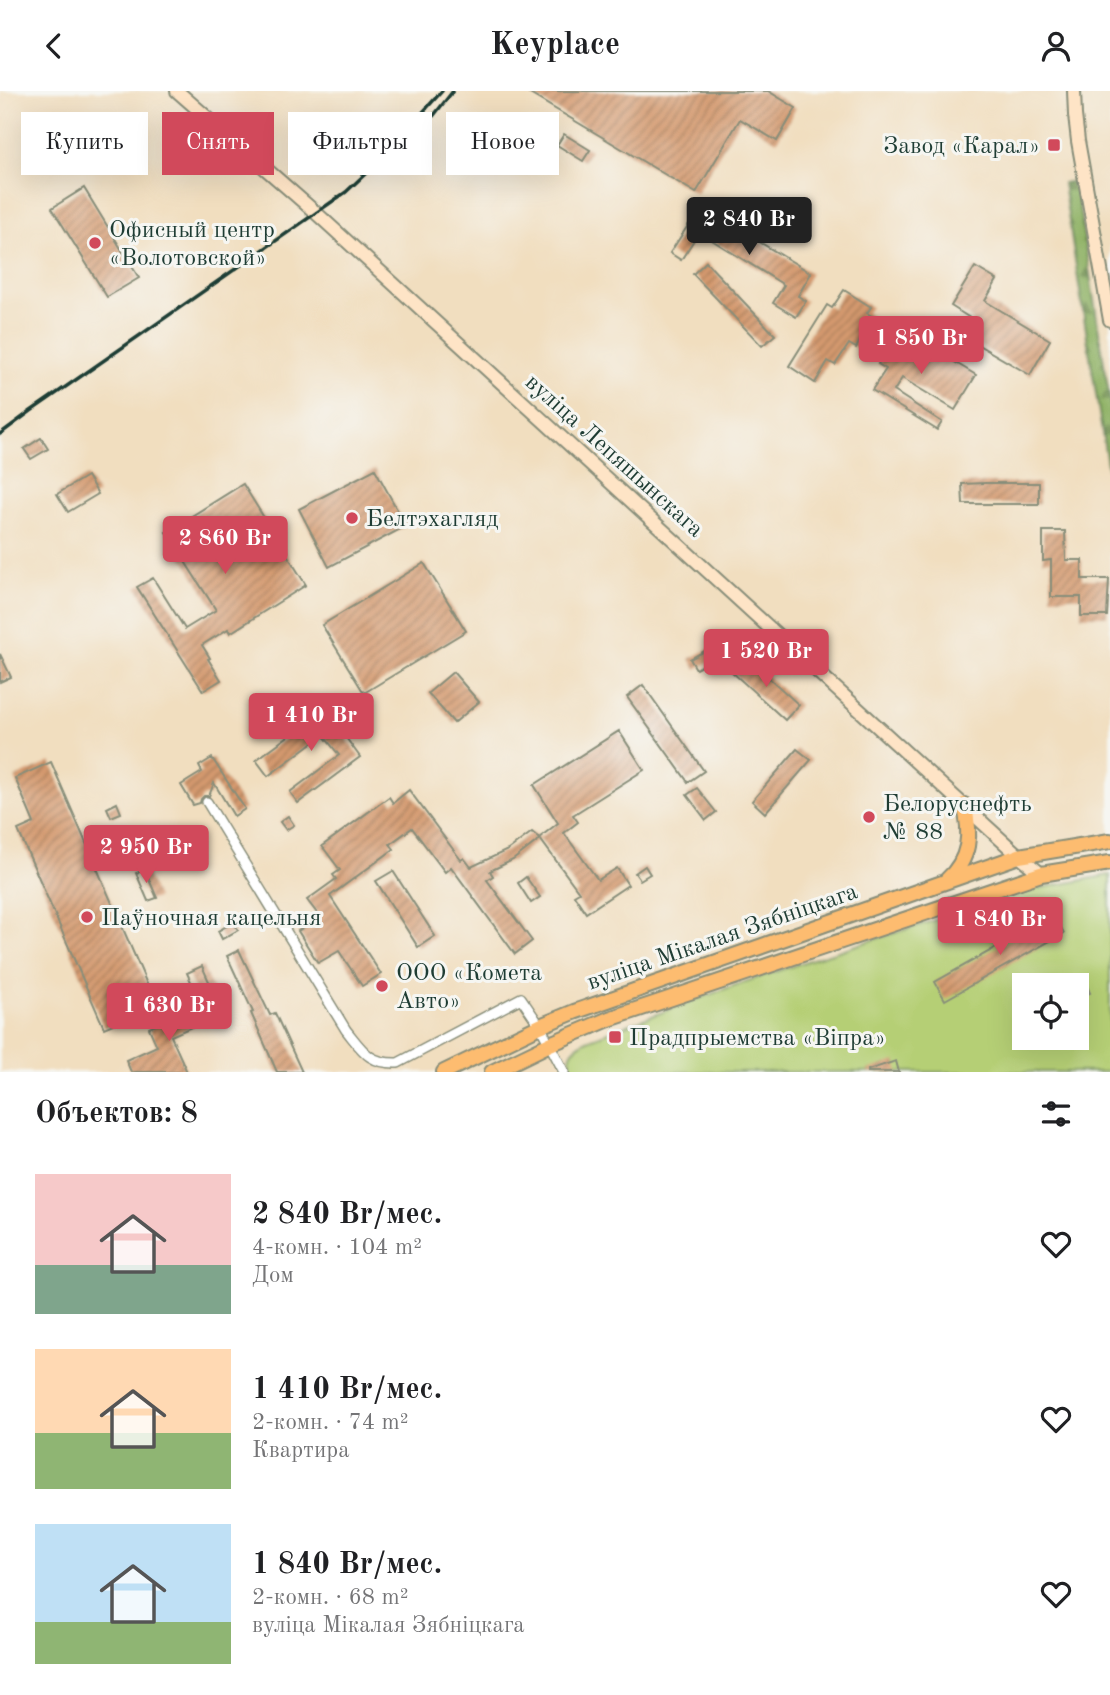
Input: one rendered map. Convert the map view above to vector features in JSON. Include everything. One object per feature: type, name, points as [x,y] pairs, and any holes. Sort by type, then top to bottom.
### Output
[{"type":"main road","name":"вуліца Лепяшынскага","points":[[177,91],[315,212],[1041,874]]},
{"type":"main road","points":[[1074,91],[1078,141],[1110,320]]},
{"type":"main road","points":[[944,883],[958,870],[967,848],[969,823],[964,805]]},
{"type":"main road","points":[[1019,856],[1110,841]]},
{"type":"main road","name":"вуліца Мікалая Зябніцкага","points":[[444,1072],[574,1012],[1019,856]]},
{"type":"main road","points":[[1041,874],[1110,863]]},
{"type":"main road","name":"вуліца Мікалая Зябніцкага","points":[[492,1072],[581,1030],[622,1015],[1041,874]]},
{"type":"street","points":[[207,802],[346,1030],[368,1057],[383,1063],[398,1063],[521,998],[540,1026],[564,1072]]},
{"type":"green space","points":[[1075,181],[1110,401],[1110,483],[1063,183]]},
{"type":"green space","points":[[1110,875],[1110,1072],[573,1072],[570,1056],[587,1040],[733,986],[1036,889]]},
{"type":"building","points":[[525,91],[768,91],[796,108],[777,141],[740,119],[696,193]]},
{"type":"building","points":[[564,134],[590,150],[583,161],[559,146]]},
{"type":"building","name":"Офисный центр «Волотовской»","points":[[84,188],[139,278],[107,297],[52,208]]},
{"type":"building","points":[[700,207],[811,273],[798,296],[806,301],[796,317],[773,303],[784,285],[699,232],[681,260],[670,253]]},
{"type":"building","points":[[706,262],[775,335],[762,346],[693,274]]},
{"type":"building","points":[[975,267],[997,280],[985,301],[1050,340],[1030,375],[963,336],[973,320],[951,306]]},
{"type":"building","points":[[844,290],[871,307],[867,313],[873,317],[856,348],[849,344],[835,365],[828,361],[815,383],[789,366],[827,305],[832,308]]},
{"type":"building","points":[[899,329],[976,375],[955,410],[902,378],[894,391],[942,422],[937,430],[872,390],[886,369],[878,364]]},
{"type":"building","points":[[41,438],[48,449],[31,459],[24,449]]},
{"type":"building","name":"Белтэхагляд","points":[[375,469],[406,526],[329,567],[299,509]]},
{"type":"building","points":[[87,476],[98,494],[68,512],[57,494]]},
{"type":"building","points":[[1039,483],[1039,504],[963,504],[962,484]]},
{"type":"building","points":[[243,484],[306,585],[230,633],[228,629],[202,645],[221,680],[203,691],[137,587],[153,578],[185,629],[216,610],[166,532]]},
{"type":"building","points":[[1043,531],[1065,531],[1066,560],[1082,560],[1082,579],[1109,579],[1107,616],[1081,616],[1081,597],[1051,597],[1051,560],[1043,561]]},
{"type":"building","points":[[424,563],[466,631],[364,693],[322,625]]},
{"type":"building","points":[[712,647],[718,657],[696,669],[690,659]]},
{"type":"building","points":[[0,654],[11,677],[0,682]]},
{"type":"building","points":[[746,657],[799,705],[785,720],[732,672]]},
{"type":"building","points":[[453,672],[479,702],[454,723],[428,693]]},
{"type":"building","points":[[643,685],[704,771],[688,782],[627,697]]},
{"type":"building","points":[[325,709],[360,757],[298,803],[290,792],[339,755],[323,735],[268,776],[256,760]]},
{"type":"building","points":[[619,731],[644,770],[573,815],[578,822],[564,833],[598,880],[617,868],[628,885],[586,913],[574,895],[579,892],[540,839],[513,860],[490,871],[493,876],[487,880],[532,941],[515,954],[451,867],[445,872],[412,828],[390,844],[394,849],[330,896],[381,974],[362,986],[339,951],[318,963],[298,931],[320,917],[307,900],[336,879],[333,875],[340,870],[322,846],[389,797],[393,803],[409,790],[461,860],[464,858],[471,867],[508,850],[532,832],[539,838],[558,823],[534,785]]},
{"type":"building","points":[[797,749],[811,760],[765,813],[752,801]]},
{"type":"building","points":[[212,758],[245,809],[234,816],[214,783],[209,796],[204,796],[200,803],[193,805],[181,785],[202,772],[199,766]]},
{"type":"building","name":"Паўночная кацельня","points":[[51,762],[156,1005],[104,1028],[18,830],[34,823],[15,778]]},
{"type":"building","points":[[697,788],[716,812],[706,820],[687,795]]},
{"type":"building","points":[[117,803],[121,813],[111,817],[107,808]]},
{"type":"building","points":[[288,816],[294,825],[286,830],[280,822]]},
{"type":"building","points":[[645,866],[650,874],[640,880],[635,873]]},
{"type":"building","points":[[145,870],[157,898],[148,901],[136,873]]},
{"type":"building","points":[[393,871],[435,936],[418,947],[376,881]]},
{"type":"building","points":[[526,877],[540,897],[531,903],[518,883]]},
{"type":"building","points":[[1054,915],[1064,933],[945,1000],[935,982]]},
{"type":"building","points":[[234,922],[238,930],[222,939],[218,931]]},
{"type":"building","points":[[239,950],[270,1015],[275,1013],[302,1072],[277,1072],[227,956]]},
{"type":"building","points":[[202,966],[216,997],[201,1004],[187,973]]},
{"type":"building","points":[[207,1002],[214,1017],[171,1036],[187,1072],[131,1072],[126,1060],[157,1046],[149,1028]]},
{"type":"building","points":[[896,1061],[899,1072],[868,1072],[868,1070]]},
{"type":"railway","points":[[0,434],[346,192],[379,161],[442,91]]},
{"type":"railway","points":[[432,118],[453,91]]},
{"type":"place","name":"Завод «Карал»","points":[[1054,145]]},
{"type":"place","name":"Офисный центр «Волотовской»","points":[[95,243]]},
{"type":"place","name":"Белтэхагляд","points":[[352,518]]},
{"type":"place","name":"Белоруснефть № 88","points":[[869,817]]},
{"type":"place","name":"Паўночная кацельня","points":[[87,917]]},
{"type":"place","name":"ООО «Комета Авто»","points":[[382,986]]},
{"type":"place","name":"Прадпрыемства «Віпра»","points":[[615,1037]]}]
